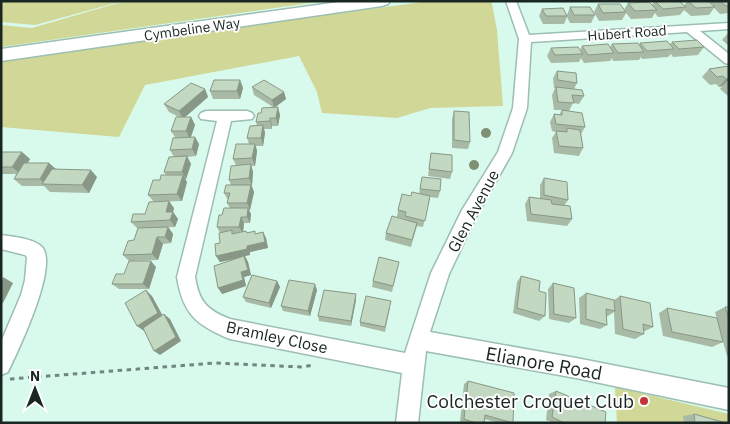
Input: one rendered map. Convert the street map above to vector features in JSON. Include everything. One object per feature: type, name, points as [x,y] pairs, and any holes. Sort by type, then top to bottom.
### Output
[{"type":"main road","name":"Cymbeline Way","points":[[1,55],[382,1]]},
{"type":"street","name":"Glen Avenue","points":[[407,423],[413,365],[418,340],[440,273],[468,215],[505,153],[514,130],[521,99],[525,39],[511,1]]},
{"type":"street","name":"Hubert Road","points":[[525,39],[729,26]]},
{"type":"street","points":[[690,29],[729,60]]},
{"type":"street","points":[[206,116],[246,116]]},
{"type":"street","name":"Bramley Close","points":[[225,116],[186,277],[188,295],[196,310],[210,321],[230,329],[413,365]]},
{"type":"street","points":[[1,242],[29,248],[36,253],[37,262],[28,303],[1,364]]},
{"type":"street","name":"Elianore Road","points":[[418,340],[576,368],[729,399]]},
{"type":"path","points":[[1,380],[215,363],[301,367],[320,364]]},
{"type":"green space","points":[[1,1],[123,1],[35,25],[1,22]]},
{"type":"green space","points":[[125,1],[324,1],[1,47],[1,25],[32,28]]},
{"type":"green space","points":[[430,1],[490,1],[497,30],[503,106],[430,108],[397,118],[322,113],[317,92],[299,56],[145,85],[119,137],[1,127],[1,59]]},
{"type":"green space","name":"Colchester Croquet Club","points":[[615,387],[729,414],[729,423],[617,423]]},
{"type":"building","points":[[655,1],[679,1],[686,7],[663,9]]},
{"type":"building","points":[[688,1],[708,1],[715,7],[696,8]]},
{"type":"building","points":[[720,1],[729,1],[729,6],[726,6]]},
{"type":"building","points":[[649,2],[657,10],[635,11],[628,3]]},
{"type":"building","points":[[598,4],[620,4],[626,12],[603,13]]},
{"type":"building","points":[[570,7],[590,7],[595,15],[574,15]]},
{"type":"building","points":[[563,8],[567,16],[546,16],[542,9]]},
{"type":"building","points":[[697,40],[704,47],[679,49],[672,42]]},
{"type":"building","points":[[667,41],[674,49],[647,51],[640,43]]},
{"type":"building","points":[[638,43],[644,52],[618,53],[612,44]]},
{"type":"building","points":[[608,44],[614,53],[588,55],[582,46]]},
{"type":"building","points":[[578,47],[583,54],[555,55],[551,48]]},
{"type":"building","points":[[729,66],[729,78],[726,79],[723,76],[717,77],[709,69]]},
{"type":"building","points":[[557,71],[576,73],[577,83],[558,80]]},
{"type":"building","points":[[214,80],[240,80],[237,91],[210,91]]},
{"type":"building","points":[[264,80],[284,92],[272,100],[252,87]]},
{"type":"building","points":[[191,83],[205,89],[179,111],[164,104]]},
{"type":"building","points":[[556,87],[582,90],[584,96],[572,95],[574,103],[558,102]]},
{"type":"building","points":[[278,107],[276,118],[270,118],[270,121],[256,122],[258,113],[261,113],[262,108]]},
{"type":"building","points":[[562,110],[582,113],[585,127],[556,124],[554,114],[562,115]]},
{"type":"building","points":[[454,111],[469,112],[470,142],[454,140]]},
{"type":"building","points":[[176,117],[191,117],[186,131],[171,131]]},
{"type":"building","points":[[263,125],[261,138],[247,138],[250,126]]},
{"type":"building","points":[[567,128],[580,130],[583,148],[559,146],[556,131],[567,132]]},
{"type":"building","points":[[195,137],[192,149],[170,150],[173,138]]},
{"type":"building","points":[[236,144],[255,144],[252,158],[233,159]]},
{"type":"building","points":[[1,152],[22,152],[12,167],[1,167]]},
{"type":"building","points":[[431,153],[452,155],[452,172],[429,169]]},
{"type":"building","points":[[187,156],[182,172],[164,172],[169,157]]},
{"type":"building","points":[[24,163],[49,163],[40,179],[14,179]]},
{"type":"building","points":[[251,164],[249,178],[229,180],[231,166]]},
{"type":"building","points":[[52,169],[91,170],[82,185],[42,184]]},
{"type":"building","points":[[161,175],[183,175],[177,194],[148,195],[153,180],[160,180]]},
{"type":"building","points":[[422,177],[441,179],[440,191],[420,189]]},
{"type":"building","points":[[544,178],[567,182],[568,200],[544,195]]},
{"type":"building","points":[[226,185],[251,185],[247,203],[227,203],[230,193],[224,193]]},
{"type":"building","points":[[412,192],[430,196],[425,221],[405,216],[406,212],[398,210],[402,194],[411,196]]},
{"type":"building","points":[[529,197],[551,200],[552,204],[570,206],[572,219],[531,214]]},
{"type":"building","points":[[169,201],[166,212],[173,212],[170,220],[131,222],[133,214],[145,214],[149,202]]},
{"type":"building","points":[[224,208],[248,208],[247,217],[241,217],[239,227],[217,227],[219,215],[222,215]]},
{"type":"building","points":[[392,216],[417,223],[412,240],[386,233]]},
{"type":"building","points":[[168,227],[165,237],[157,237],[152,254],[123,255],[128,241],[134,240],[138,228]]},
{"type":"building","points":[[232,230],[232,234],[246,231],[247,233],[255,231],[255,234],[263,232],[265,242],[247,246],[247,249],[216,256],[215,244],[220,243],[219,233]]},
{"type":"building","points":[[244,256],[248,270],[241,272],[243,280],[218,288],[214,266]]},
{"type":"building","points":[[379,257],[399,262],[393,286],[373,281]]},
{"type":"building","points":[[129,261],[151,261],[143,284],[112,284],[116,274],[124,274]]},
{"type":"building","points":[[252,275],[277,281],[269,303],[243,297]]},
{"type":"building","points":[[521,276],[540,281],[539,291],[546,293],[545,316],[517,308]]},
{"type":"building","points":[[289,280],[315,284],[308,311],[281,306]]},
{"type":"building","points":[[553,283],[574,288],[576,318],[554,314]]},
{"type":"building","points":[[146,290],[158,313],[137,326],[125,303]]},
{"type":"building","points":[[324,290],[356,294],[351,321],[318,316]]},
{"type":"building","points":[[586,293],[614,300],[615,311],[606,309],[607,325],[586,319]]},
{"type":"building","points":[[366,296],[391,301],[385,327],[360,322]]},
{"type":"building","points":[[620,296],[650,303],[653,327],[643,324],[644,334],[623,329]]},
{"type":"building","points":[[725,307],[729,307],[729,319]]},
{"type":"building","points":[[667,308],[717,318],[723,342],[672,332]]},
{"type":"building","points":[[164,314],[176,337],[154,351],[143,328]]},
{"type":"building","points":[[468,381],[514,393],[513,423],[485,415],[484,423],[476,423],[464,419]]},
{"type":"building","points":[[556,391],[606,412],[605,423],[564,423],[552,417]]},
{"type":"building","points":[[694,414],[726,423],[695,423]]},
{"type":"place","name":"Colchester Croquet Club","points":[[644,401]]}]
